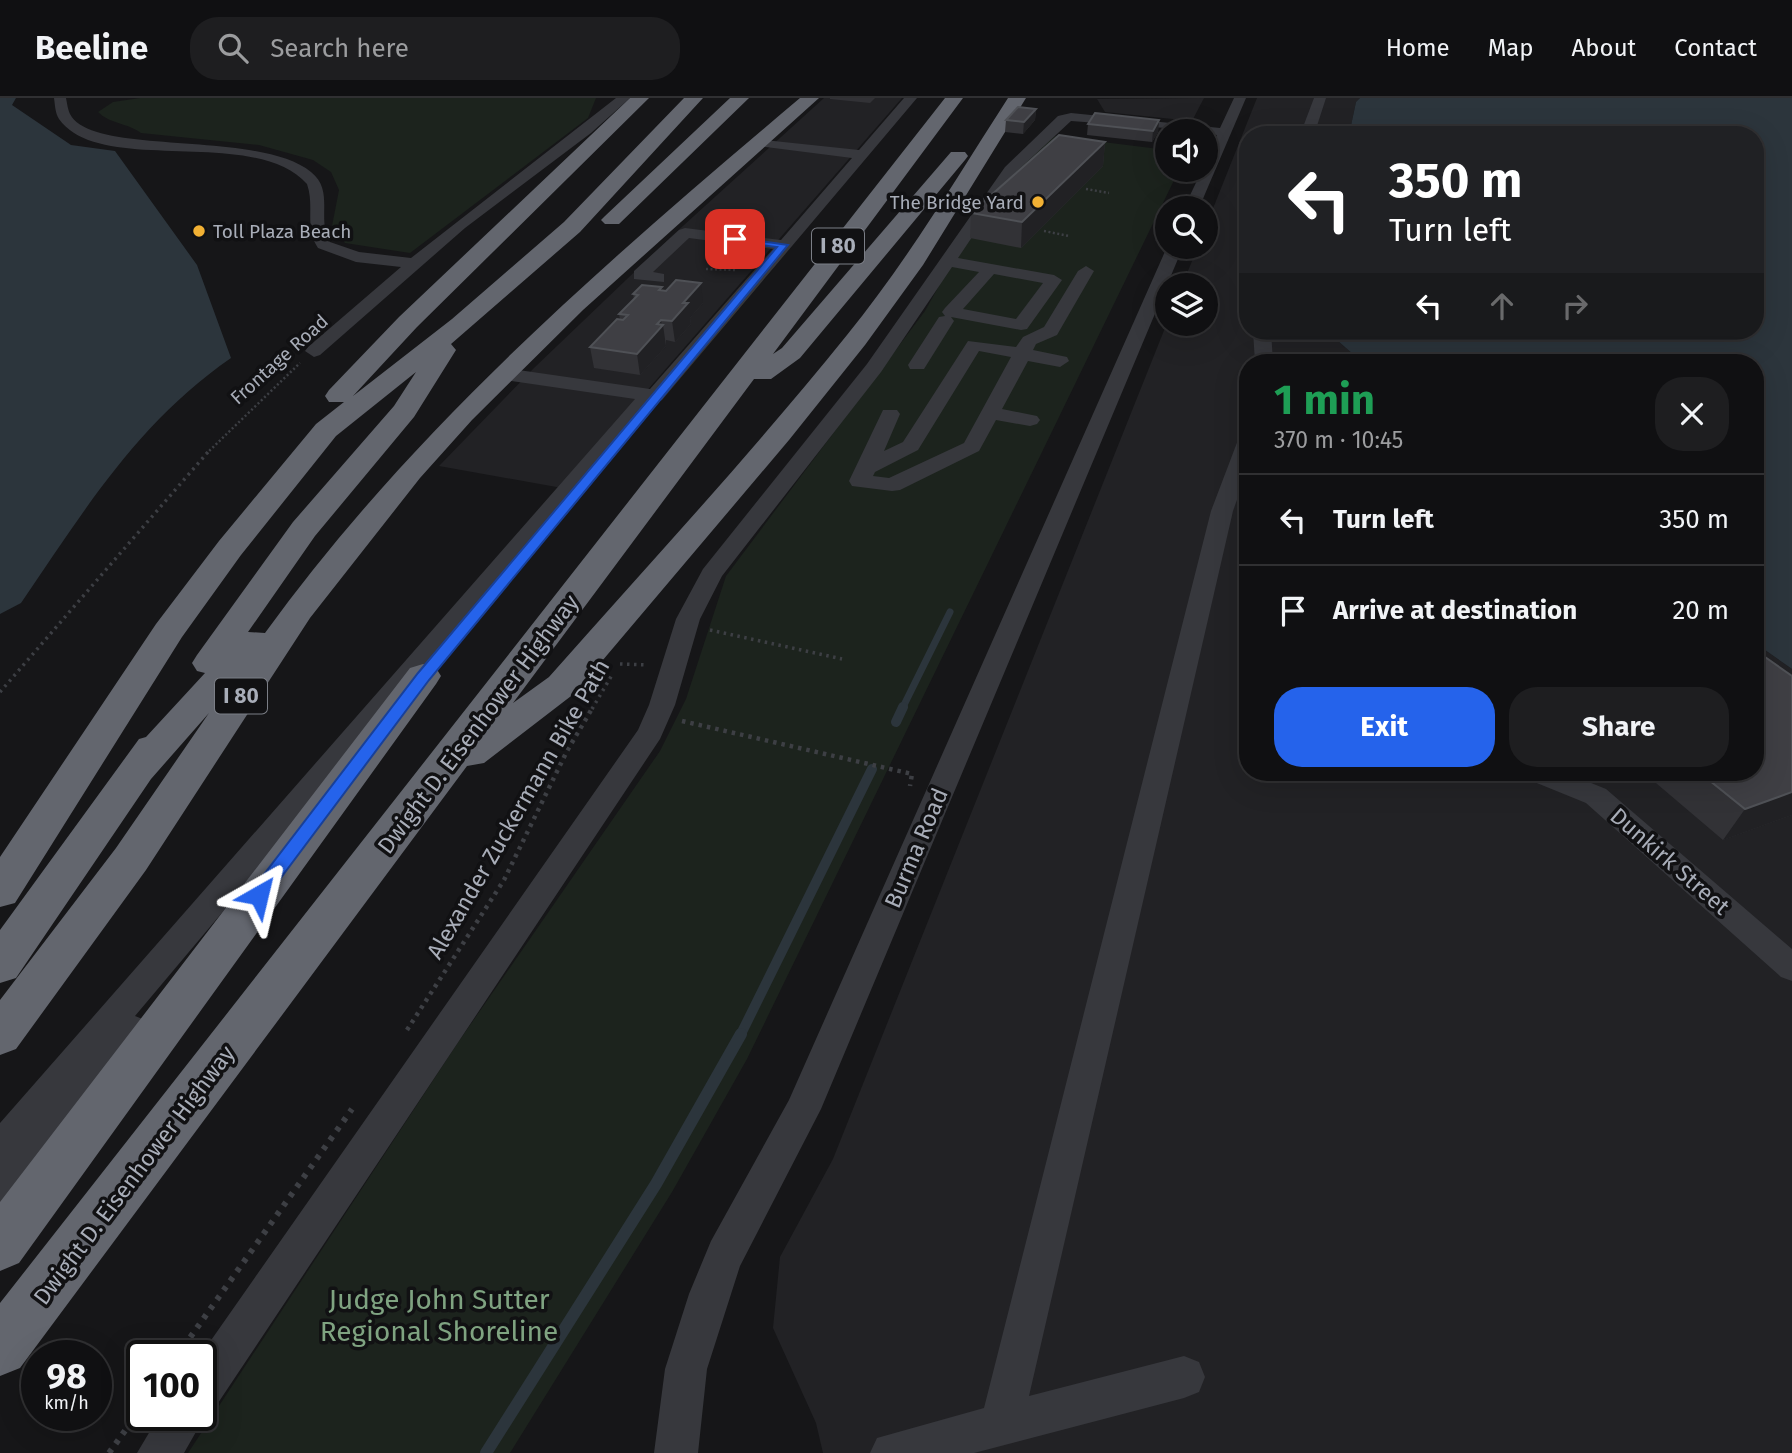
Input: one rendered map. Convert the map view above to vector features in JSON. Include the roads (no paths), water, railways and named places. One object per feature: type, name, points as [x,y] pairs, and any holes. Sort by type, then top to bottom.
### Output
[{"type":"highway","points":[[0,850],[159,620],[328,408],[408,321],[640,98]]},
{"type":"highway","points":[[327,430],[413,341],[539,227],[658,98]]},
{"type":"highway","name":"I 80","points":[[0,891],[176,621],[230,548],[327,430],[471,316],[579,220],[694,98]]},
{"type":"highway","points":[[562,265],[740,98]]},
{"type":"highway","name":"I 80","points":[[138,769],[264,631],[384,477],[427,429],[524,334],[782,98]]},
{"type":"highway","name":"I 80","points":[[0,1035],[130,861],[293,618],[350,542],[447,430],[504,374],[660,227],[810,98]]},
{"type":"highway","name":"Dwight D. Eisenhower Highway","points":[[0,1348],[729,396],[825,262],[954,98]]},
{"type":"highway","points":[[729,396],[791,353],[1006,98]]},
{"type":"highway","points":[[430,785],[562,685],[779,434],[856,340],[915,260],[1017,98]]},
{"type":"highway","name":"I 80","points":[[0,965],[270,575],[325,502],[404,411],[452,337],[471,316]]},
{"type":"highway","name":"I 80","points":[[383,436],[464,356]]},
{"type":"highway","points":[[0,1245],[424,676]]},
{"type":"street","points":[[60,98],[60,106],[73,124],[102,139],[228,149],[290,166],[304,173],[316,186],[316,229],[324,246],[356,257],[417,264]]},
{"type":"street","name":"Frontage Road","points":[[314,351],[470,217],[570,143],[624,98]]},
{"type":"street","points":[[0,1150],[639,405],[654,396],[911,98]]},
{"type":"street","points":[[1197,196],[1240,98]]},
{"type":"street","points":[[1310,126],[1320,98]]},
{"type":"street","points":[[217,1367],[644,740],[662,705],[691,612],[711,574],[874,368],[1010,170],[1063,119],[1084,112],[1225,132]]},
{"type":"street","points":[[759,142],[862,155]]},
{"type":"street","points":[[658,278],[640,275],[685,233],[783,245]]},
{"type":"street","points":[[978,251],[1054,280],[1021,325],[951,312],[990,268]]},
{"type":"street","name":"Burma Road","points":[[676,1453],[686,1370],[709,1294],[725,1255],[803,1109],[1170,259]]},
{"type":"street","points":[[946,261],[990,268],[1045,264]]},
{"type":"street","points":[[890,414],[860,481],[892,485],[972,447],[1021,354],[1030,341],[1051,331],[1086,271]]},
{"type":"street","points":[[917,365],[945,321]]},
{"type":"street","points":[[931,343],[974,345],[1060,361]]},
{"type":"street","points":[[866,468],[911,446],[974,345]]},
{"type":"street","points":[[504,374],[654,396]]},
{"type":"street","points":[[0,1194],[424,676],[651,407],[654,396]]},
{"type":"street","points":[[990,413],[1030,420]]},
{"type":"street","points":[[1002,1424],[1222,511],[1239,482]]},
{"type":"street","name":"Dunkirk Street","points":[[1559,781],[1596,796],[1792,968]]},
{"type":"street","points":[[892,1453],[1184,1377]]},
{"type":"street","points":[[159,1453],[174,1431]]},
{"type":"waterway","points":[[902,709],[950,612]]},
{"type":"waterway","points":[[896,722],[903,707]]},
{"type":"waterway","points":[[741,1034],[872,769]]},
{"type":"waterway","points":[[486,1453],[656,1184],[741,1034]]},
{"type":"place","name":"The Bridge Yard","points":[[1038,202]]},
{"type":"place","name":"Toll Plaza Beach","points":[[199,231]]},
{"type":"park label","name":"Judge John Sutter Regional Shoreline","points":[[439,1315]]}]
